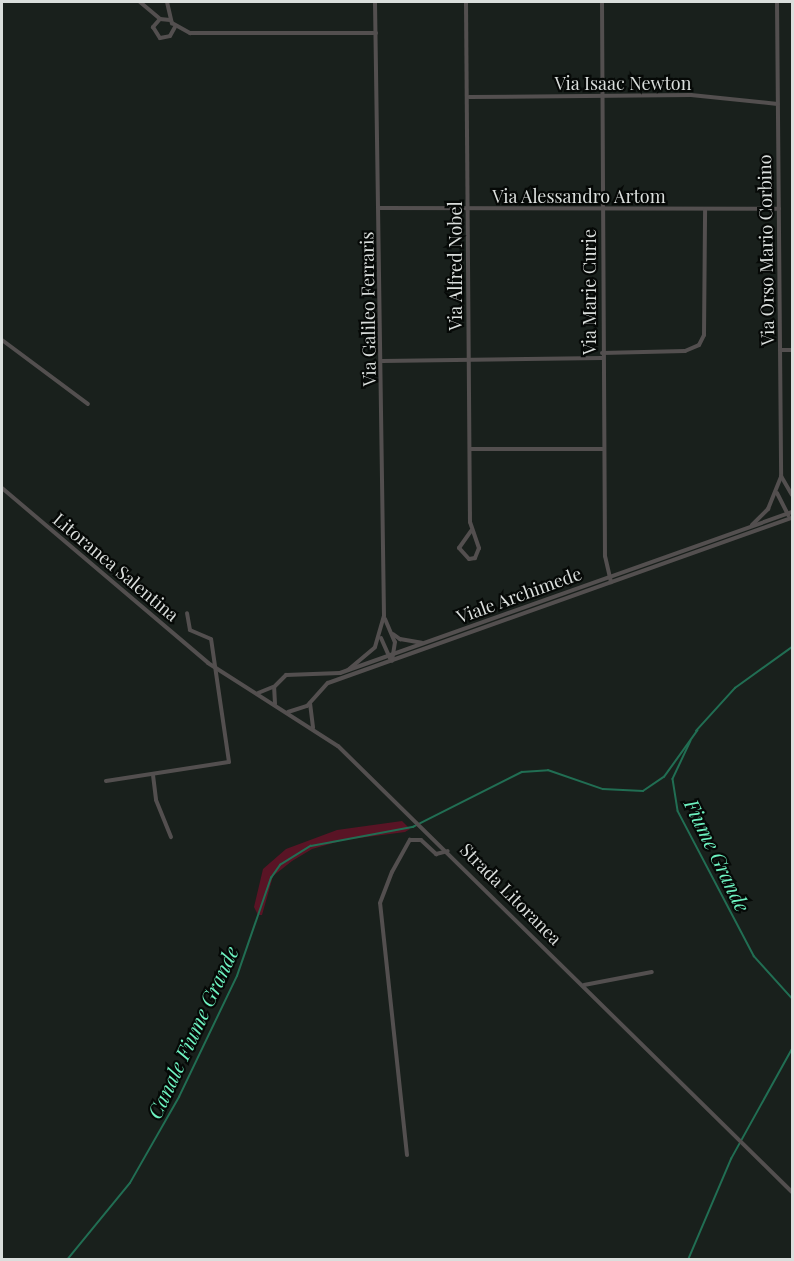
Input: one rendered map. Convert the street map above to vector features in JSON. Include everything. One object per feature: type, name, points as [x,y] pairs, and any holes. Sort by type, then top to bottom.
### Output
[{"type":"street","points":[[140,2],[160,19],[170,20]]},
{"type":"street","points":[[167,2],[170,20],[175,27],[190,33],[376,33]]},
{"type":"street","name":"Via Galileo Ferraris","points":[[348,670],[365,659],[381,637],[384,616],[380,208],[375,2]]},
{"type":"street","name":"Via Alfred Nobel","points":[[466,2],[469,97],[471,531],[478,541],[479,554],[469,559],[459,548],[471,531]]},
{"type":"street","name":"Via Marie Curie","points":[[602,2],[604,97],[602,355],[605,556],[611,582]]},
{"type":"street","name":"Via Orso Mario Corbino","points":[[777,2],[782,476],[792,495]]},
{"type":"street","points":[[160,19],[153,27],[160,38],[170,36],[175,27]]},
{"type":"street","name":"Via Isaac Newton","points":[[469,97],[691,95],[778,104]]},
{"type":"street","name":"Via Alessandro Artom","points":[[380,208],[602,211],[779,209]]},
{"type":"street","points":[[382,361],[469,360],[685,351],[699,345],[704,334],[705,209]]},
{"type":"street","points":[[2,340],[88,404]]},
{"type":"street","points":[[780,350],[792,350]]},
{"type":"street","points":[[471,449],[604,449]]},
{"type":"street","points":[[745,529],[762,517],[782,476]]},
{"type":"street","name":"Litoranea Salentina","points":[[2,488],[214,667]]},
{"type":"street","points":[[776,492],[786,514],[792,518]]},
{"type":"street","points":[[792,511],[792,518]]},
{"type":"street","name":"Viale Archimede","points":[[257,693],[274,687],[281,678],[293,674],[324,675],[348,670],[792,511]]},
{"type":"street","name":"Viale Archimede","points":[[287,712],[299,711],[310,703],[328,683],[792,518]]},
{"type":"street","points":[[106,781],[229,762],[211,639],[190,630],[187,613]]},
{"type":"street","name":"Via Galileo Ferraris","points":[[384,616],[392,633],[392,661]]},
{"type":"street","points":[[392,633],[412,643],[427,643]]},
{"type":"street","points":[[381,637],[391,655]]},
{"type":"street","name":"Strada Litoranea","points":[[214,667],[340,747],[426,829],[792,1192]]},
{"type":"street","points":[[274,687],[276,705]]},
{"type":"street","points":[[310,703],[313,729]]},
{"type":"street","points":[[153,775],[156,800],[171,837]]},
{"type":"street","points":[[407,1155],[380,903],[387,882],[410,840],[422,840],[436,854],[448,851]]},
{"type":"street","points":[[584,985],[652,972]]},
{"type":"shaded area","points":[[402,821],[410,829],[405,832],[344,840],[312,849],[292,861],[273,876],[262,915],[258,915],[254,907],[263,869],[286,849],[337,830]]},
{"type":"waterway","name":"Fiume Grande","points":[[696,731],[735,688],[792,647]]},
{"type":"waterway","name":"Canale Fiume Grande","points":[[67,1260],[130,1183],[179,1097],[237,976],[271,878],[280,865],[311,846],[413,827],[522,772],[548,770],[603,789],[643,791],[664,777],[697,731]]},
{"type":"waterway","name":"Fiume Grande","points":[[691,741],[673,779],[678,811],[754,956],[792,998]]},
{"type":"waterway","name":"Fiume Grande","points":[[688,1260],[731,1159],[792,1049]]}]
